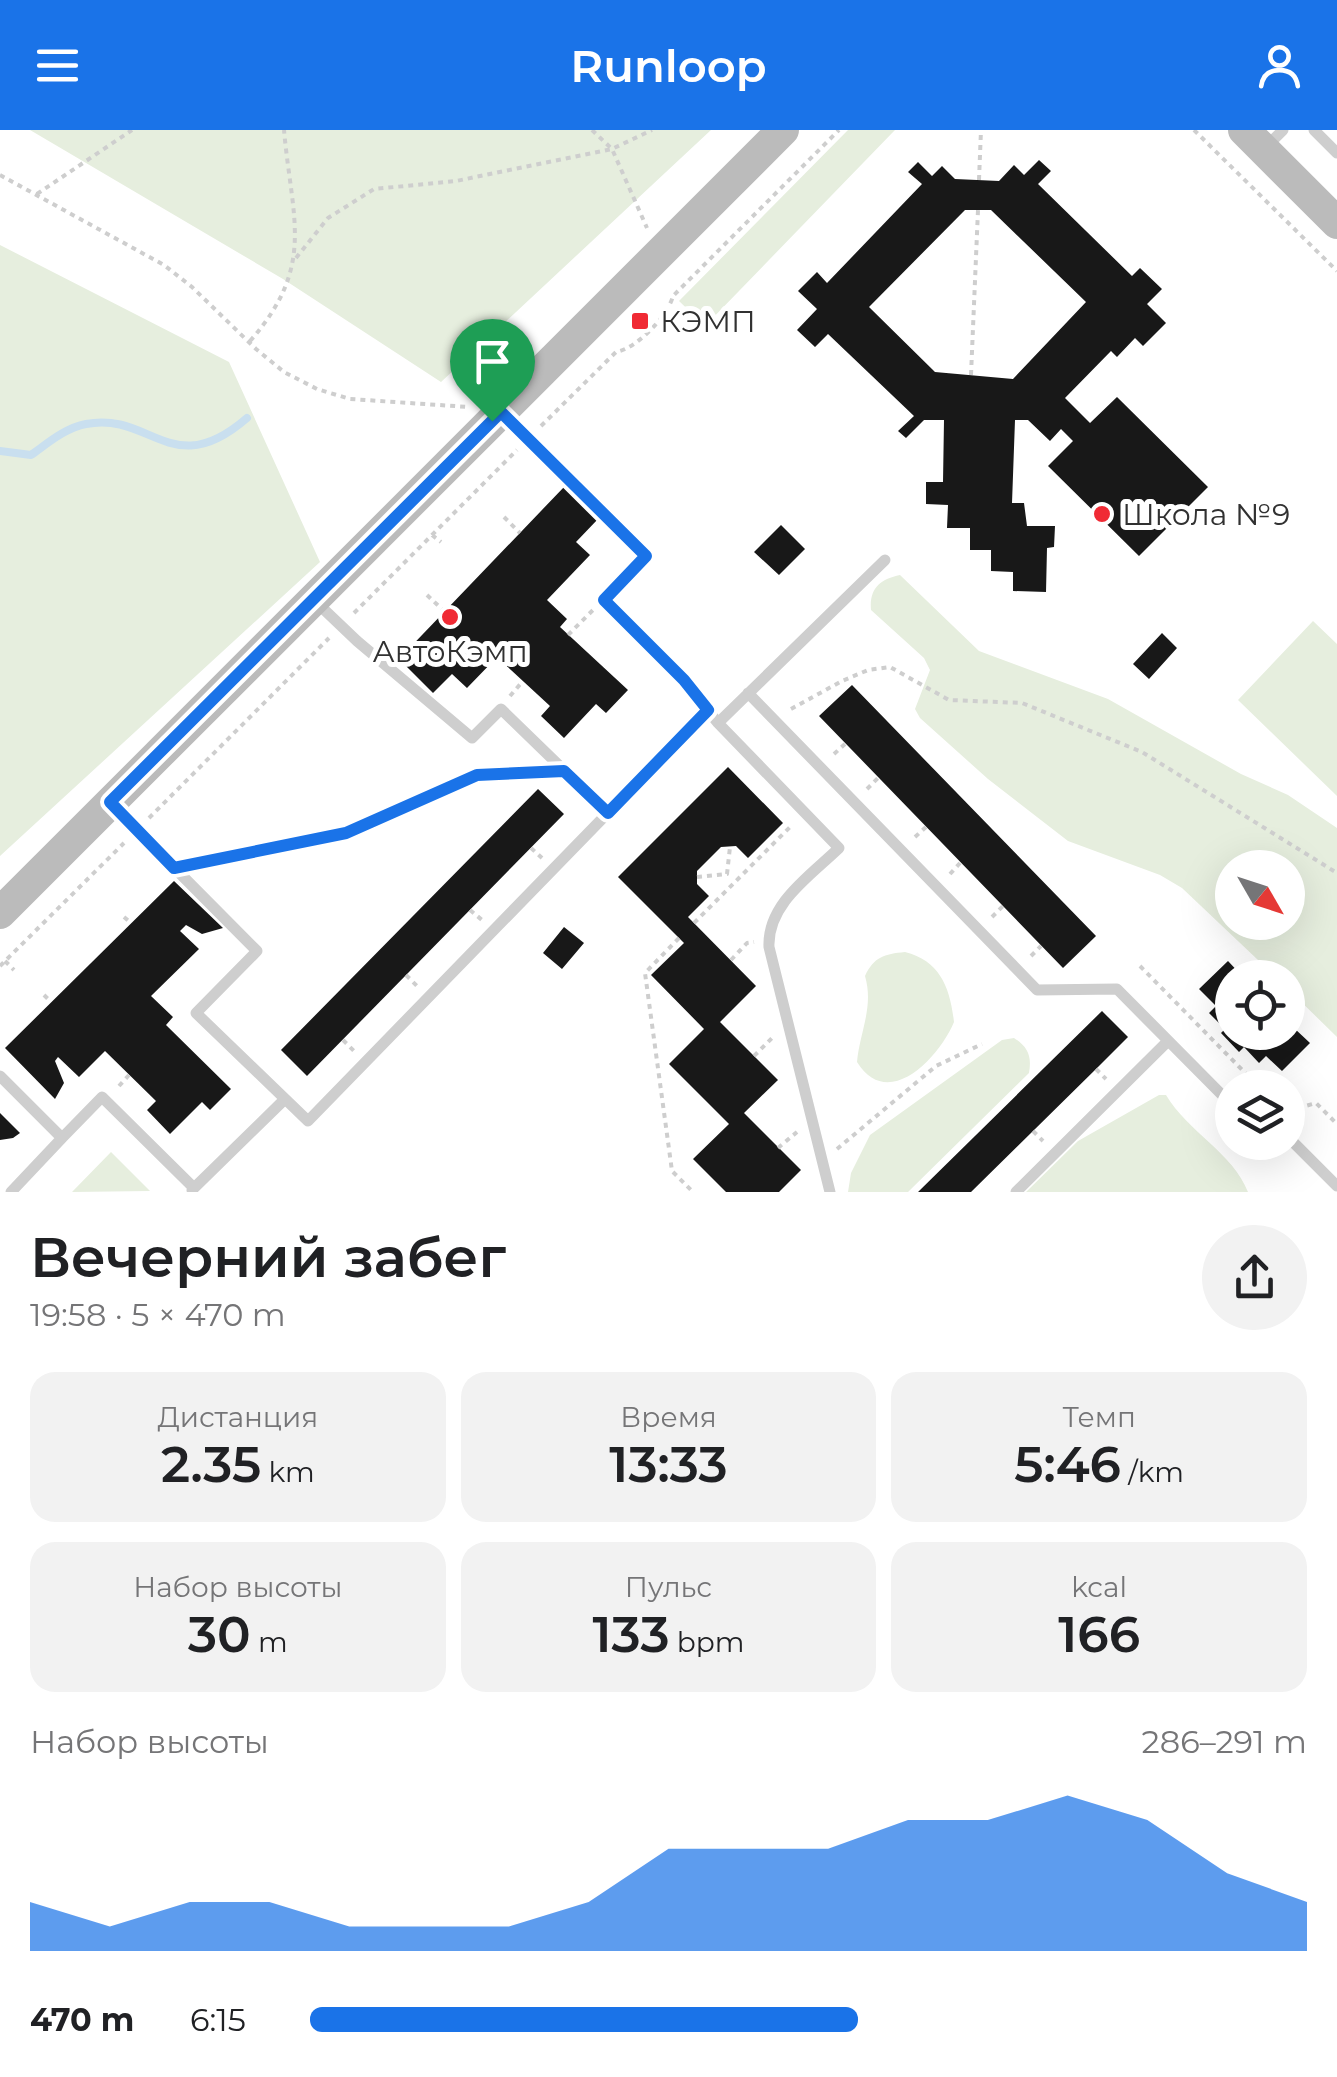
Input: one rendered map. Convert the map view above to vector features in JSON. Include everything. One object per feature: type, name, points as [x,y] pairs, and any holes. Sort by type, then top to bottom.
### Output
[{"type":"street","points":[[0,913],[783,130]]},
{"type":"street","points":[[1263,136],[1337,223]]},
{"type":"lane","points":[[1314,130],[1337,153]]},
{"type":"lane","points":[[497,416],[528,439],[646,556],[604,600],[839,848],[780,906],[772,919],[768,940],[830,1192]]},
{"type":"lane","points":[[718,723],[884,560]]},
{"type":"lane","points":[[314,599],[472,738],[500,709],[608,813]]},
{"type":"lane","points":[[748,693],[1037,990],[1117,989],[1215,1089]]},
{"type":"lane","points":[[110,802],[257,951],[196,1012],[308,1121],[708,710]]},
{"type":"lane","points":[[1016,1192],[1168,1041]]},
{"type":"lane","points":[[0,1076],[62,1138]]},
{"type":"lane","points":[[11,1192],[102,1097],[192,1190],[285,1099]]},
{"type":"lane","points":[[1305,1154],[1337,1186]]},
{"type":"path","points":[[37,194],[132,130]]},
{"type":"path","points":[[284,130],[296,258]]},
{"type":"path","points":[[592,130],[612,149],[658,256]]},
{"type":"path","points":[[250,341],[286,290],[296,258],[328,218],[374,189],[456,180],[612,149],[652,130]]},
{"type":"path","points":[[14,970],[2,964],[616,352],[627,350],[638,340],[670,308],[673,296],[839,130]]},
{"type":"path","points":[[979,180],[981,130]]},
{"type":"path","points":[[1194,130],[1337,270]]},
{"type":"path","points":[[0,174],[164,266],[284,372],[317,389],[350,398],[464,404],[497,416]]},
{"type":"path","points":[[971,376],[978,210]]},
{"type":"path","points":[[504,517],[520,533]]},
{"type":"path","points":[[432,535],[440,542]]},
{"type":"path","points":[[427,595],[445,612]]},
{"type":"path","points":[[568,635],[584,619]]},
{"type":"path","points":[[773,719],[842,681],[868,670],[890,667],[948,700],[1022,703],[1142,752],[1337,873]]},
{"type":"path","points":[[512,693],[523,681]]},
{"type":"path","points":[[174,868],[346,833],[477,775],[564,771]]},
{"type":"path","points":[[694,924],[805,812]]},
{"type":"path","points":[[727,874],[730,846]]},
{"type":"path","points":[[727,874],[735,882]]},
{"type":"path","points":[[697,877],[727,874]]},
{"type":"path","points":[[124,916],[131,924]]},
{"type":"path","points":[[679,938],[645,974],[672,1171],[693,1192]]},
{"type":"path","points":[[730,960],[747,943],[768,940]]},
{"type":"path","points":[[1140,966],[1215,1042]]},
{"type":"path","points":[[44,995],[51,1002]]},
{"type":"path","points":[[754,1056],[775,1034],[790,1030]]},
{"type":"path","points":[[824,1160],[936,1066],[982,1044]]},
{"type":"path","points":[[1223,1050],[1242,1070]]},
{"type":"path","points":[[117,1088],[129,1075]]},
{"type":"path","points":[[1305,1106],[1316,1103],[1337,1124]]},
{"type":"path","points":[[778,1148],[792,1134],[815,1126]]},
{"type":"green space","points":[[30,130],[711,130],[441,382],[283,279]]},
{"type":"green space","points":[[848,130],[895,130],[705,326],[679,301]]},
{"type":"green space","points":[[0,245],[229,362],[320,562],[0,856]]},
{"type":"green space","points":[[900,575],[979,651],[1108,699],[1241,774],[1288,795],[1337,828],[1337,1037],[1305,1006],[1305,960],[1258,960],[1237,940],[1305,940],[1305,850],[1215,850],[1215,919],[1182,888],[1160,875],[1068,841],[988,779],[920,718],[915,709],[930,670],[924,658],[871,610],[874,591],[882,582]]},
{"type":"green space","points":[[1313,621],[1337,644],[1337,796],[1238,700]]},
{"type":"green space","points":[[905,952],[927,962],[941,977],[954,1022],[925,1064],[897,1081],[883,1082],[869,1076],[857,1062],[867,1009],[865,976],[881,958]]},
{"type":"green space","points":[[1014,1038],[1028,1052],[1029,1073],[908,1192],[848,1192],[851,1173],[870,1135],[1002,1040]]},
{"type":"green space","points":[[1159,1095],[1166,1095],[1215,1148],[1215,1160],[1226,1160],[1232,1166],[1248,1192],[1026,1192],[1078,1141]]},
{"type":"green space","points":[[111,1152],[150,1191],[72,1192]]},
{"type":"building","points":[[1039,160],[1051,171],[1038,184],[1132,276],[1140,268],[1162,289],[1147,304],[1166,323],[1143,346],[1135,338],[1117,357],[1111,351],[1065,398],[1090,423],[1117,397],[1208,487],[1139,556],[1048,466],[1073,441],[1061,429],[1050,441],[1028,420],[1015,420],[1012,503],[1024,503],[1027,526],[1055,526],[1054,547],[1047,548],[1046,592],[1013,591],[1013,572],[991,571],[991,550],[970,550],[970,528],[947,528],[948,505],[926,504],[926,482],[943,482],[944,420],[924,420],[906,438],[898,431],[914,416],[828,334],[815,347],[797,330],[817,309],[798,291],[817,272],[827,283],[922,184],[908,172],[918,162],[932,176],[942,166],[955,179],[999,181],[1014,165],[1024,175]],"holes":[[[965,210],[991,210],[1086,302],[1013,379],[935,372],[869,307]]]},
{"type":"building","points":[[564,487],[598,519],[576,542],[590,555],[547,600],[567,619],[560,627],[628,690],[606,713],[596,704],[564,738],[541,716],[550,706],[497,657],[467,688],[452,674],[433,693],[399,659]]},
{"type":"building","points":[[781,525],[805,549],[779,575],[754,552]]},
{"type":"building","points":[[1162,633],[1177,648],[1149,679],[1133,664]]},
{"type":"building","points":[[852,685],[1096,936],[1063,968],[819,716]]},
{"type":"building","points":[[728,767],[783,823],[748,858],[736,846],[721,847],[697,871],[697,884],[709,896],[688,917],[756,986],[720,1022],[778,1080],[744,1113],[801,1170],[779,1192],[726,1192],[693,1159],[729,1124],[669,1064],[704,1029],[651,975],[684,943],[618,877]]},
{"type":"building","points":[[538,789],[564,814],[307,1076],[281,1050]]},
{"type":"building","points":[[174,881],[223,928],[202,934],[186,925],[180,931],[199,949],[151,996],[173,1017],[166,1025],[231,1089],[210,1110],[202,1102],[170,1134],[147,1110],[156,1101],[105,1051],[79,1077],[58,1057],[55,1061],[64,1083],[55,1099],[5,1048]]},
{"type":"building","points":[[564,927],[584,943],[562,969],[543,953]]},
{"type":"building","points":[[1215,974],[1215,1005],[1199,989]]},
{"type":"building","points":[[1102,1011],[1128,1037],[971,1192],[918,1192]]},
{"type":"building","points":[[1247,1050],[1303,1050],[1283,1070],[1266,1056],[1259,1063]]},
{"type":"building","points":[[0,1113],[20,1133],[0,1140]]},
{"type":"waterway","points":[[0,451],[31,455],[71,429],[109,423],[163,441],[199,445],[247,418]]},
{"type":"place","name":"КЭМП","points":[[640,321]]},
{"type":"place","name":"Школа №9","points":[[1102,514]]},
{"type":"place","name":"АвтоКэмп","points":[[450,617]]},
{"type":"route","points":[[501,412],[646,556],[604,600],[684,680],[708,710],[608,813],[564,771],[477,775],[346,833],[174,868],[110,802],[492,421],[501,412]]}]
